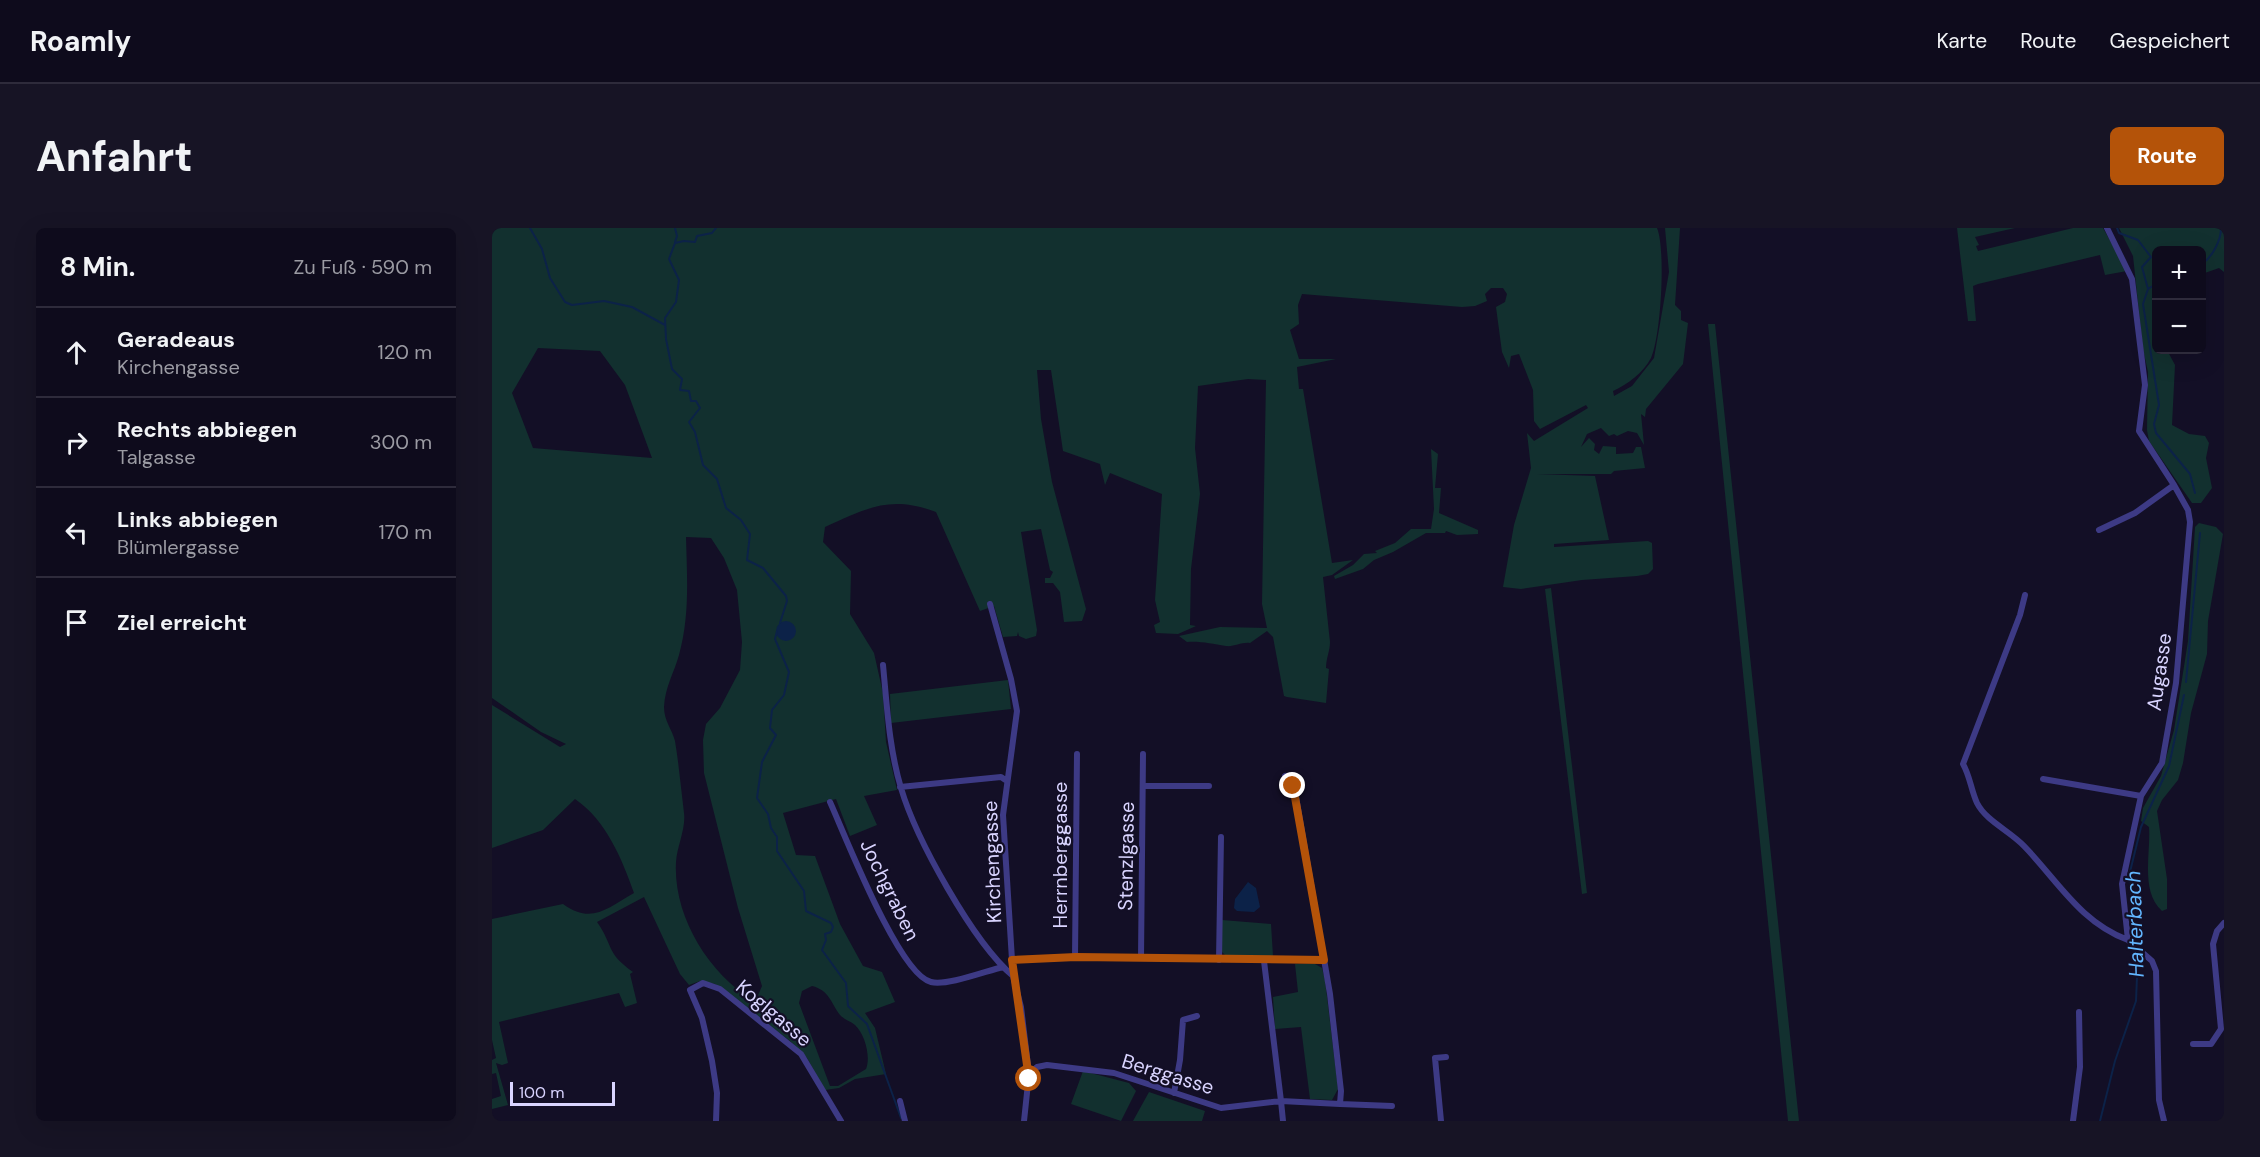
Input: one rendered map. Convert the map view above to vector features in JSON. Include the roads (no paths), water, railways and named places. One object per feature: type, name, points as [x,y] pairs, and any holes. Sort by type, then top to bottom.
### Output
[{"type":"street","name":"Augasse","points":[[2107,228],[2132,279],[2145,385],[2139,431],[2174,485],[2188,510],[2190,522],[2176,683],[2162,762],[2140,796],[2122,884],[2130,941]]},
{"type":"street","points":[[2099,530],[2135,513],[2174,485]]},
{"type":"street","points":[[2025,595],[2020,615],[1963,764],[1977,804],[1987,815],[2023,845],[2071,902],[2093,922],[2130,941],[2145,954],[2156,971],[2159,1100],[2164,1121]]},
{"type":"street","name":"Kirchengasse","points":[[990,604],[1017,711],[1015,740],[1003,815],[1013,976],[1021,1007],[1029,1074],[1024,1121]]},
{"type":"street","points":[[884,665],[892,751],[900,787],[931,855],[976,936],[1003,968],[1013,976]]},
{"type":"street","name":"Herrnberggasse","points":[[1076,957],[1077,754]]},
{"type":"street","name":"Stenzlgasse","points":[[1141,958],[1143,754]]},
{"type":"street","points":[[1286,776],[1294,791],[1324,960],[1341,1091],[1340,1104]]},
{"type":"street","points":[[900,787],[1001,777],[1007,780]]},
{"type":"street","points":[[2043,779],[2140,796]]},
{"type":"street","points":[[1143,786],[1209,786]]},
{"type":"street","name":"Jochgraben","points":[[830,802],[894,944],[924,978],[938,982],[1003,968]]},
{"type":"street","points":[[1219,960],[1221,837]]},
{"type":"street","points":[[2193,1044],[2211,1044],[2221,1029],[2213,944],[2217,930],[2224,923]]},
{"type":"street","points":[[1012,960],[1076,957],[1324,960]]},
{"type":"street","points":[[1264,960],[1284,1121]]},
{"type":"street","name":"Koglgasse","points":[[716,1121],[715,1080],[702,1018],[690,990],[703,983],[714,985],[780,1035],[801,1054],[841,1121]]},
{"type":"street","points":[[2073,1121],[2080,1067],[2079,1012]]},
{"type":"street","points":[[1174,1092],[1184,1020],[1197,1016]]},
{"type":"street","points":[[1441,1121],[1435,1058],[1446,1057]]},
{"type":"street","name":"Berggasse","points":[[1029,1074],[1037,1066],[1047,1065],[1079,1067],[1114,1073],[1221,1108],[1281,1101],[1392,1106]]},
{"type":"street","points":[[900,1101],[905,1121]]},
{"type":"water","points":[[782,621],[790,621],[796,627],[796,635],[790,641],[782,641],[776,635],[776,627]]},
{"type":"water","points":[[1248,882],[1256,888],[1260,907],[1254,912],[1237,911],[1234,908],[1235,899]]},
{"type":"waterway","points":[[530,228],[542,249],[550,278],[565,302],[572,305],[604,301],[632,307],[665,325]]},
{"type":"waterway","points":[[675,228],[677,236],[675,242]]},
{"type":"waterway","points":[[716,228],[712,233],[697,236],[695,242],[675,243],[669,259],[679,280],[676,302],[665,318],[666,339],[672,369],[682,379],[680,390],[689,391],[691,401],[696,401],[700,408],[689,422],[695,432],[703,465],[717,479],[726,508],[741,520],[750,534],[747,560],[763,568],[786,596],[787,601],[780,623]]},
{"type":"waterway","name":"Halterbach","points":[[2117,228],[2119,233],[2138,240],[2151,257],[2142,267],[2148,289],[2143,304],[2159,405],[2154,424],[2156,433],[2190,474],[2195,493]]},
{"type":"waterway","points":[[2206,260],[2215,248],[2221,228]]},
{"type":"waterway","points":[[2148,289],[2152,286]]},
{"type":"waterway","name":"Halterbach","points":[[2186,682],[2200,533]]},
{"type":"waterway","points":[[777,631],[775,639],[789,672],[784,695],[772,710],[770,728],[776,735],[762,762],[757,798],[768,814],[771,828],[777,837],[777,851],[804,891],[806,911],[831,923],[833,927],[831,932],[825,934],[826,940],[822,950],[846,983],[848,1006],[867,1024],[901,1118]]},
{"type":"waterway","name":"Halterbach","points":[[2137,946],[2129,876],[2141,827],[2169,766],[2184,695]]},
{"type":"waterway","name":"Halterbach","points":[[2100,1121],[2115,1061],[2136,1001],[2138,952]]}]
